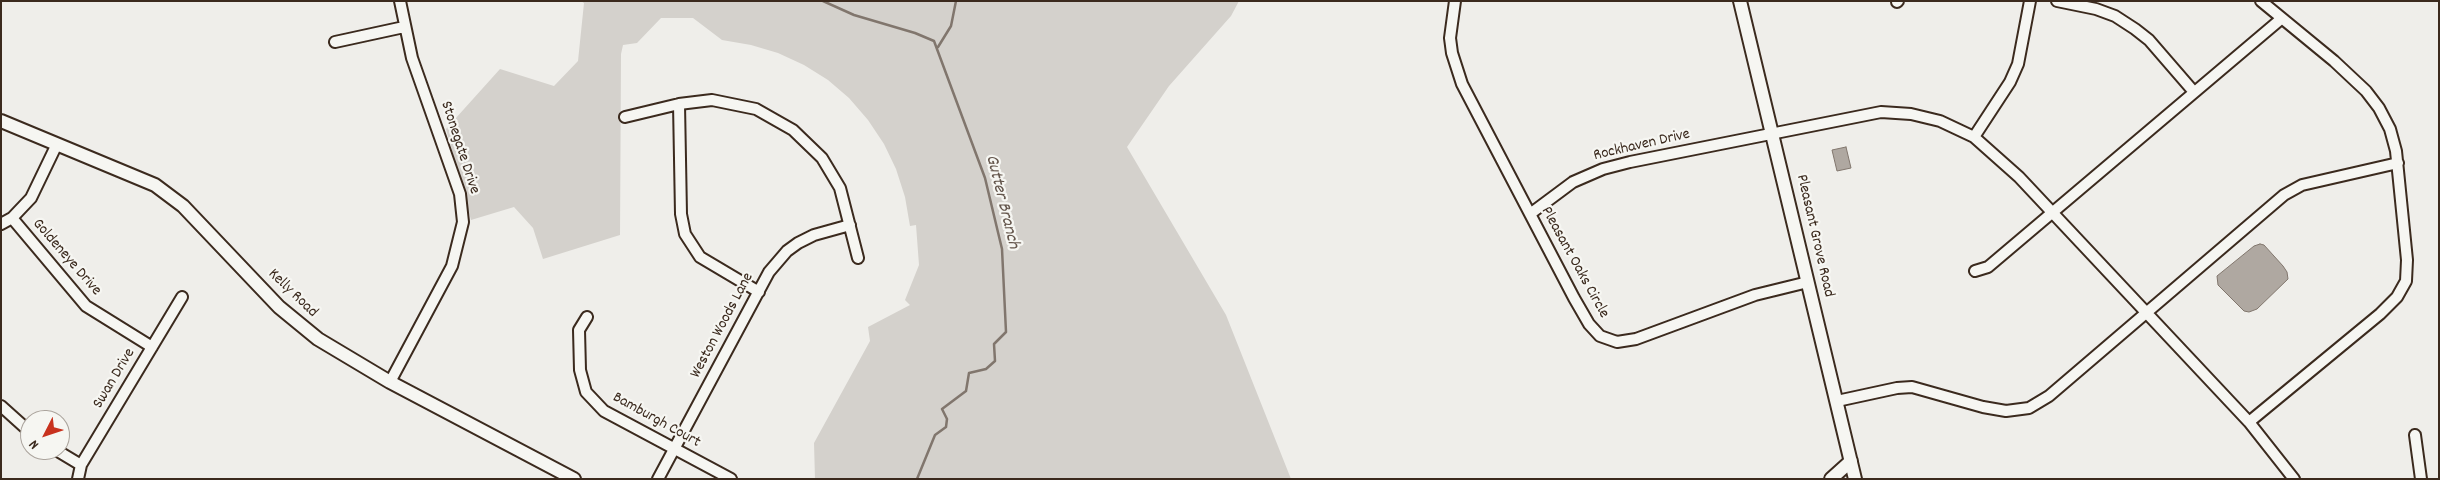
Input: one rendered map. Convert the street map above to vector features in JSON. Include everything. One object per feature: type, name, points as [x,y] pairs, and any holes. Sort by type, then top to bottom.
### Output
[{"type":"street","name":"Stonegate Drive","points":[[390,382],[452,266],[463,222],[458,187],[419,78],[404,28],[400,1]]},
{"type":"street","name":"Pleasant Oaks Circle","points":[[1455,1],[1450,38],[1455,65],[1472,105],[1589,324],[1600,336],[1623,342],[1636,339],[1755,295],[1808,282]]},
{"type":"street","name":"Pleasant Grove Road","points":[[1740,1],[1855,479]]},
{"type":"street","points":[[1974,137],[2010,82],[2018,64],[2030,1]]},
{"type":"street","points":[[2057,1],[2096,9],[2115,16],[2135,29],[2149,40],[2194,92]]},
{"type":"street","points":[[2248,422],[2380,314],[2397,297],[2406,281],[2407,260],[2398,163],[2390,128],[2379,108],[2366,91],[2261,1]]},
{"type":"street","points":[[1975,271],[1988,267],[2281,19]]},
{"type":"street","points":[[335,42],[404,28]]},
{"type":"street","points":[[625,117],[679,104],[712,100],[756,109],[793,130],[822,158],[840,188],[858,258]]},
{"type":"street","points":[[679,104],[681,214],[685,234],[700,257],[759,292]]},
{"type":"street","name":"Rockhaven Drive","points":[[1530,214],[1572,182],[1603,169],[1669,154],[1882,112],[1911,114],[1940,121],[1974,137],[2019,177],[2248,422],[2294,479]]},
{"type":"street","name":"Kelly Road","points":[[1,121],[135,176],[166,192],[203,226],[262,289],[302,327],[344,356],[390,382],[574,479]]},
{"type":"street","points":[[1,224],[12,218],[31,198],[57,144]]},
{"type":"street","points":[[1836,401],[1897,388],[1912,388],[1983,407],[2006,411],[2029,408],[2049,396],[2284,195],[2302,185],[2398,163]]},
{"type":"street","name":"Goldeneye Drive","points":[[12,218],[86,306],[152,347]]},
{"type":"street","name":"Weston Woods Lane","points":[[658,479],[769,272],[792,247],[814,235],[850,225]]},
{"type":"street","name":"Swan Drive","points":[[78,479],[81,465],[182,297]]},
{"type":"street","name":"Bamburgh Court","points":[[587,317],[579,330],[580,370],[586,392],[604,410],[731,479]]},
{"type":"street","points":[[1,406],[20,423]]},
{"type":"street","points":[[2414,435],[2421,479]]},
{"type":"street","points":[[70,458],[81,465]]},
{"type":"street","points":[[1830,479],[1850,461]]},
{"type":"shaded area","points":[[581,1],[1239,1],[1231,16],[1169,86],[1127,147],[1226,315],[1291,479],[815,479],[814,443],[870,341],[868,327],[910,305],[905,300],[919,265],[916,225],[910,226],[905,197],[896,169],[884,144],[868,120],[849,98],[828,80],[804,65],[778,53],[751,45],[722,40],[693,18],[661,18],[637,43],[623,45],[621,54],[620,235],[543,259],[533,228],[514,207],[471,220],[446,129],[500,69],[554,86],[578,61],[584,3]]},
{"type":"shaded area","points":[[1846,147],[1851,168],[1837,171],[1832,150]]},
{"type":"shaded area","points":[[2264,245],[2283,266],[2287,272],[2288,279],[2257,309],[2249,312],[2244,311],[2218,285],[2217,276],[2254,246]]},
{"type":"waterway","name":"Gutter Branch","points":[[823,1],[854,15],[915,33],[934,41],[985,178],[1002,249],[1006,332],[994,344],[995,361],[986,369],[969,373],[966,391],[942,409],[947,419],[946,427],[935,435],[917,479]]},
{"type":"waterway","points":[[938,47],[951,26],[956,1]]}]
